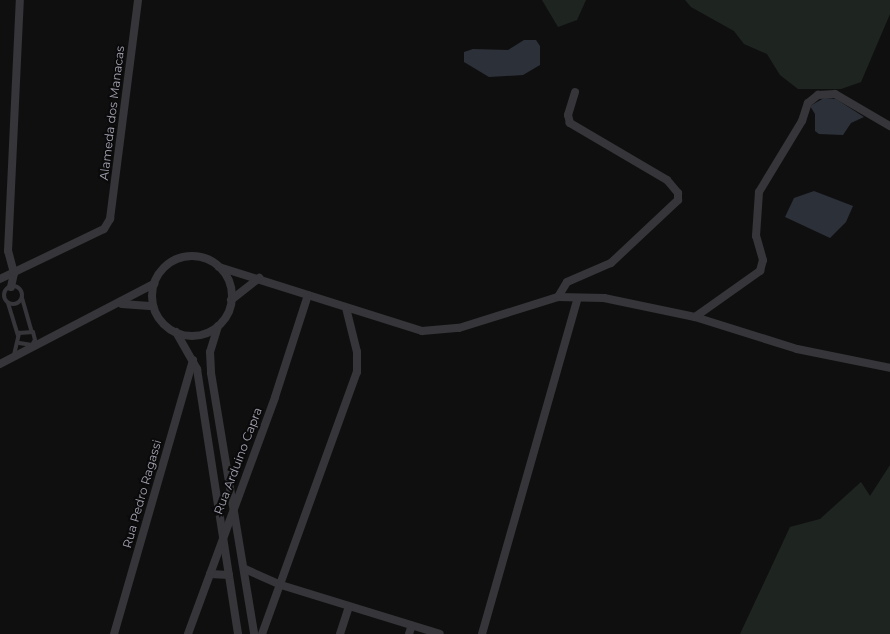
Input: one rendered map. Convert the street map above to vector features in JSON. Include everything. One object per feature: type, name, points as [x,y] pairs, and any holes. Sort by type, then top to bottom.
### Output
[{"type":"street","points":[[11,287],[14,273],[8,251],[20,0]]},
{"type":"street","name":"Alameda dos Manacas","points":[[14,273],[104,229],[110,219],[138,0]]},
{"type":"street","points":[[558,297],[567,282],[611,263],[678,200],[678,192],[667,180],[570,123],[568,115],[575,92]]},
{"type":"street","points":[[695,317],[760,271],[763,260],[756,236],[759,192],[802,121],[810,101],[818,96],[835,94],[890,126]]},
{"type":"street","points":[[238,634],[230,575],[194,360],[176,332],[164,324],[153,306],[154,284],[161,271],[178,258],[200,257],[219,267],[259,278],[391,324],[440,331],[558,297],[604,298],[695,317],[796,349],[890,368]]},
{"type":"street","points":[[219,267],[230,286],[231,300]]},
{"type":"street","points":[[0,279],[14,273]]},
{"type":"street","points":[[254,634],[245,569],[211,373],[210,352],[218,326],[231,300],[259,278]]},
{"type":"street","points":[[0,364],[122,304],[154,284]]},
{"type":"street","name":"Rua Arduino Capra","points":[[188,634],[210,574],[223,532],[275,397],[308,295]]},
{"type":"street","points":[[482,634],[578,298]]},
{"type":"street","points":[[122,304],[153,306]]},
{"type":"street","points":[[262,634],[357,372],[357,352],[346,308]]},
{"type":"street","points":[[176,332],[198,335],[218,326]]},
{"type":"street","name":"Rua Pedro Ragassi","points":[[114,634],[194,360]]},
{"type":"street","points":[[245,569],[281,585],[440,634]]},
{"type":"street","points":[[210,574],[230,575]]},
{"type":"street","points":[[340,634],[349,606]]},
{"type":"street","points":[[409,634],[412,625]]},
{"type":"lane","points":[[12,358],[19,343],[8,303],[4,295],[11,287],[19,289],[32,332],[35,337],[48,340]]},
{"type":"lane","points":[[8,303],[16,304],[21,298]]},
{"type":"lane","points":[[18,335],[24,330],[32,332]]},
{"type":"lane","points":[[19,343],[29,346],[35,337]]},
{"type":"shaded area","points":[[542,0],[586,0],[577,20],[558,27]]},
{"type":"shaded area","points":[[685,0],[890,0],[890,14],[861,82],[841,89],[798,89],[780,75],[767,54],[744,44],[734,31],[691,7]]},
{"type":"shaded area","points":[[524,40],[536,40],[540,46],[540,65],[523,75],[489,77],[464,62],[464,52],[473,49],[508,50]]},
{"type":"shaded area","points":[[824,98],[836,99],[864,117],[851,123],[843,135],[819,134],[815,131],[815,114],[810,106]]},
{"type":"shaded area","points":[[814,191],[853,206],[846,222],[830,238],[785,217],[794,198]]},
{"type":"shaded area","points":[[890,465],[890,634],[740,634],[790,527],[820,519],[861,482],[870,496]]}]
